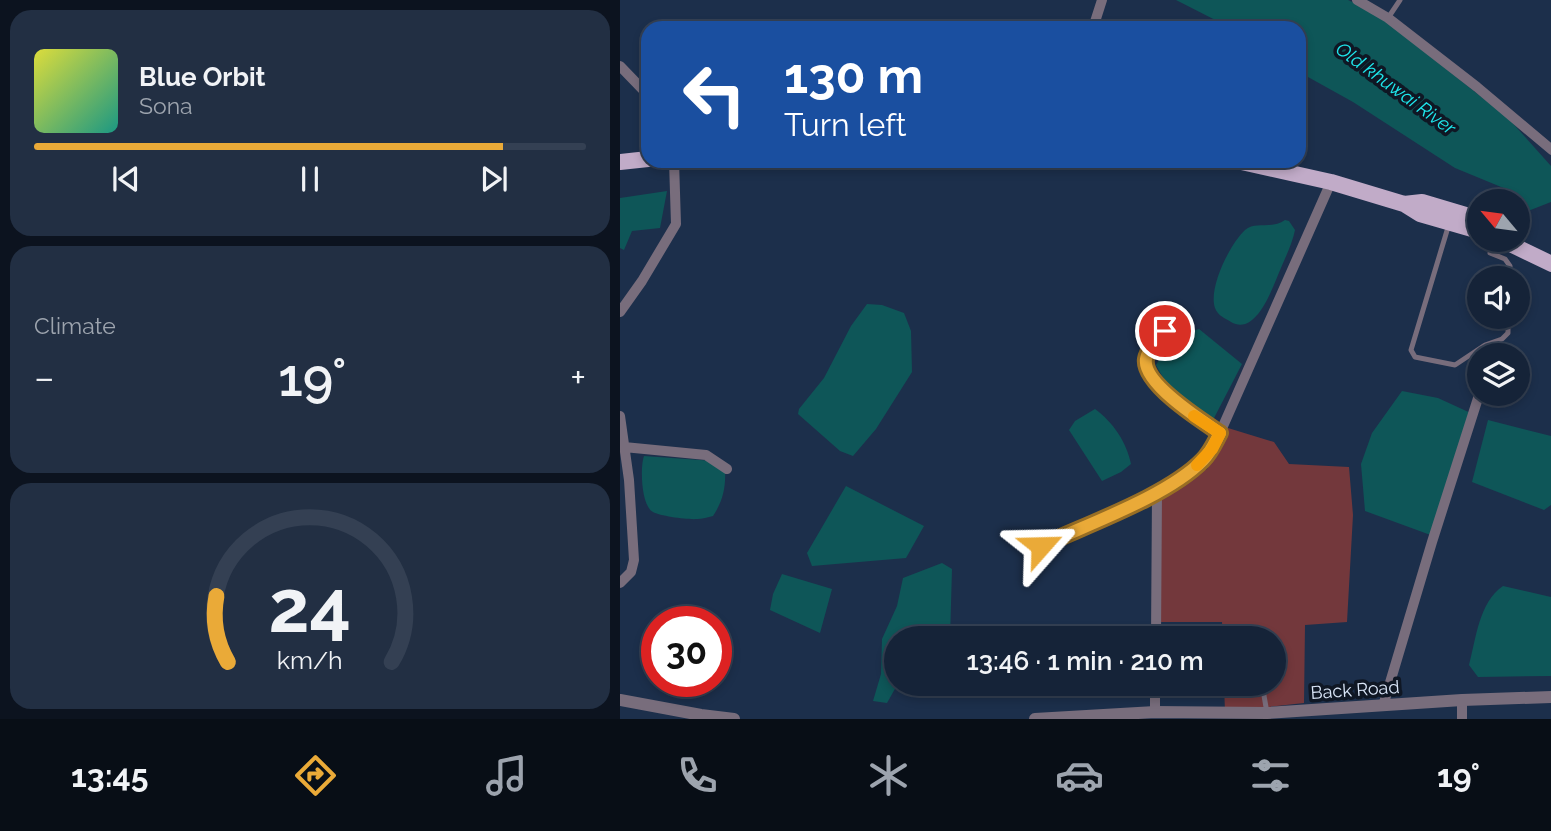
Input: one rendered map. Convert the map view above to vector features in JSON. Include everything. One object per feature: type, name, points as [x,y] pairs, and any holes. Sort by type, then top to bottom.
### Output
[{"type":"main road","points":[[620,162],[641,160]]},
{"type":"main road","points":[[1270,168],[1331,181],[1404,204],[1420,214],[1467,227]]},
{"type":"main road","points":[[1404,204],[1422,202],[1467,215]]},
{"type":"main road","points":[[1530,241],[1552,252]]},
{"type":"main road","points":[[1527,252],[1552,264]]},
{"type":"street","points":[[1095,21],[1102,0]]},
{"type":"street","points":[[1357,0],[1388,18],[1552,150]]},
{"type":"street","points":[[620,66],[641,88]]},
{"type":"street","points":[[620,312],[657,259],[676,224],[674,168]]},
{"type":"street","points":[[1041,546],[1157,493],[1204,460],[1220,433],[1331,181]]},
{"type":"street","points":[[1165,331],[1146,358],[1146,365],[1168,394],[1192,415],[1220,433]]},
{"type":"street","points":[[1383,706],[1476,406]]},
{"type":"street","points":[[620,416],[634,560],[631,572],[620,583]]},
{"type":"street","points":[[624,447],[706,455],[727,469]]},
{"type":"street","points":[[1156,626],[1157,493]]},
{"type":"street","points":[[1155,696],[1155,712]]},
{"type":"street","name":"Back Road","points":[[1035,719],[1155,712],[1196,716],[1267,713],[1552,697]]},
{"type":"street","points":[[620,700],[734,719]]},
{"type":"street","points":[[1462,700],[1462,719]]},
{"type":"lane","points":[[1388,18],[1400,0]]},
{"type":"lane","points":[[1450,221],[1411,350],[1415,357],[1455,365],[1485,345],[1503,339],[1508,329]]},
{"type":"lane","points":[[1490,253],[1505,259],[1510,266]]},
{"type":"lane","points":[[1264,696],[1267,713]]},
{"type":"shaded area","points":[[1228,428],[1274,442],[1289,464],[1349,467],[1353,515],[1347,622],[1305,625],[1304,703],[1225,712],[1224,696],[1286,696],[1286,626],[1160,622],[1156,497],[1207,469]]},
{"type":"water","name":"Old khuwai River","points":[[1176,0],[1348,0],[1374,12],[1508,118],[1551,166],[1551,202],[1530,210],[1530,189],[1506,189],[1455,168],[1353,102],[1306,76],[1306,21],[1217,21]]},
{"type":"water","points":[[667,191],[660,228],[632,231],[624,250],[620,248],[620,198]]},
{"type":"water","points":[[1289,221],[1295,230],[1288,253],[1266,301],[1255,318],[1247,323],[1240,325],[1231,322],[1218,313],[1214,299],[1217,278],[1227,256],[1249,227],[1274,225]]},
{"type":"water","points":[[867,304],[882,305],[904,313],[911,331],[912,372],[876,429],[853,456],[840,451],[798,414],[799,409],[824,378],[851,326]]},
{"type":"water","points":[[1199,329],[1242,364],[1213,420],[1180,397],[1167,384],[1156,365],[1174,342]]},
{"type":"water","points":[[1402,391],[1438,398],[1475,415],[1436,537],[1365,511],[1361,464],[1372,433]]},
{"type":"water","points":[[1095,409],[1118,433],[1131,464],[1102,481],[1069,430],[1075,421]]},
{"type":"water","points":[[1488,420],[1551,436],[1551,505],[1544,510],[1472,482]]},
{"type":"water","points":[[644,456],[714,461],[725,469],[723,494],[713,516],[688,519],[653,512],[644,495]]},
{"type":"water","points":[[846,486],[924,526],[906,558],[812,566],[807,553]]},
{"type":"water","points":[[942,563],[952,569],[950,626],[888,626],[897,606],[903,578]]},
{"type":"water","points":[[782,574],[832,589],[820,633],[770,610],[773,594]]},
{"type":"water","points":[[1503,586],[1551,597],[1551,676],[1478,677],[1469,665],[1484,611],[1495,593]]},
{"type":"water","points":[[884,635],[884,696],[891,696],[887,703],[873,701],[881,674]]},
{"type":"slow traffic","points":[[1194,416],[1220,433],[1212,449],[1197,465]]},
{"type":"route","points":[[1041,546],[1157,493],[1187,474],[1204,460],[1212,449],[1220,433],[1192,415],[1168,394],[1146,365],[1150,349],[1165,331]]}]
